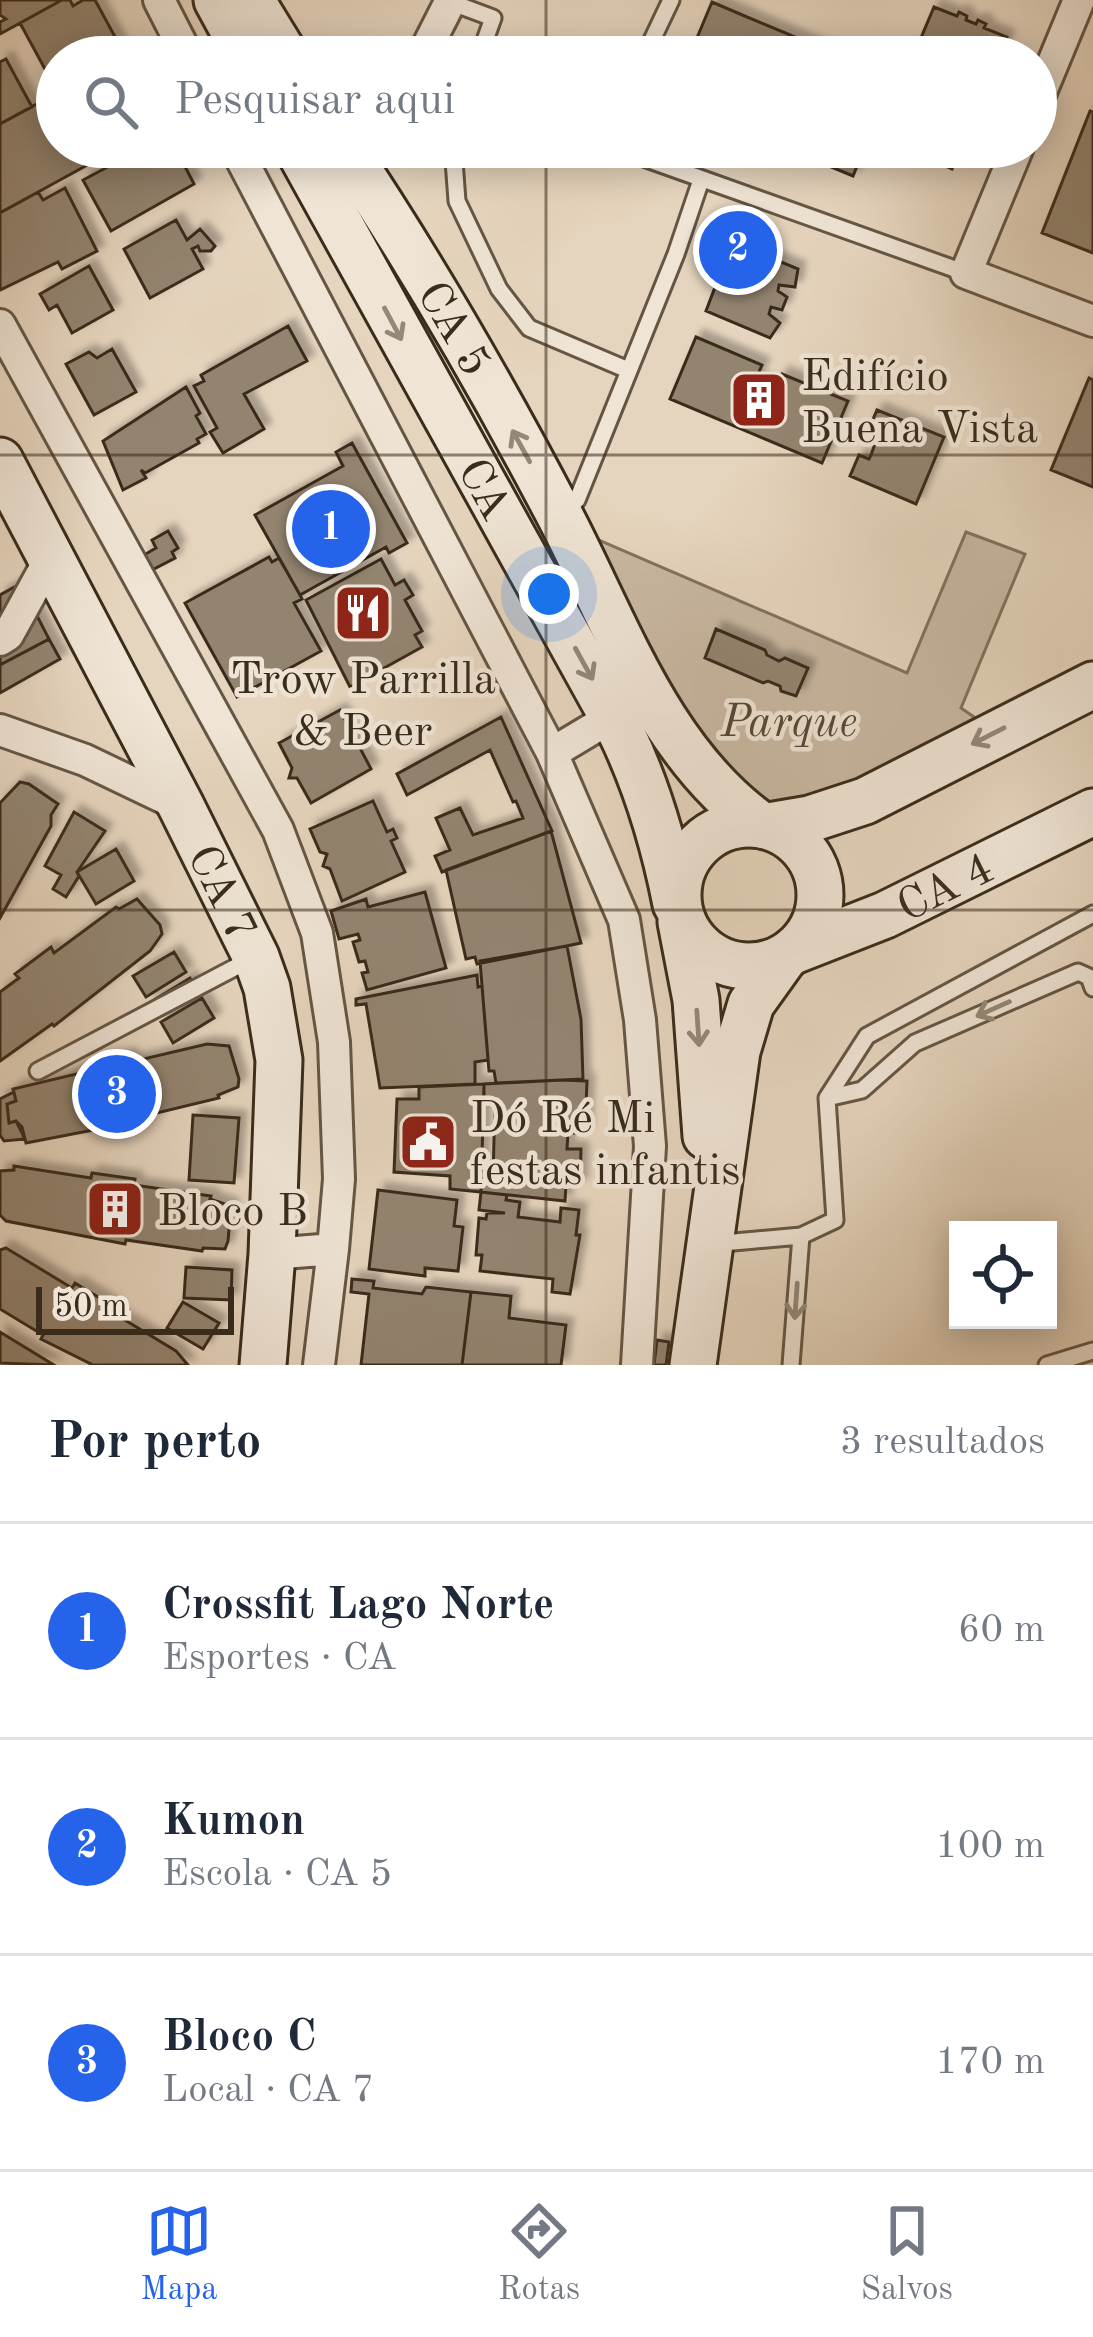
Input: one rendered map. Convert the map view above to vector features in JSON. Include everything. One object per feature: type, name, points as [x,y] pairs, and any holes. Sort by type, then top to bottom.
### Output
[{"type":"street","points":[[159,0],[177,36]]},
{"type":"street","points":[[217,0],[237,36]]},
{"type":"street","points":[[251,0],[273,36]]},
{"type":"street","points":[[1057,52],[1078,0]]},
{"type":"street","points":[[432,36],[450,1]]},
{"type":"street","points":[[246,168],[552,754],[625,920],[640,1020],[650,1146],[637,1365]]},
{"type":"street","name":"CA","points":[[309,168],[613,717],[640,772],[663,837],[678,909]]},
{"type":"street","name":"CA 5","points":[[357,168],[406,242],[559,514],[645,685],[686,752],[728,802],[765,826]]},
{"type":"street","points":[[1009,168],[966,273],[1093,321]]},
{"type":"street","points":[[361,264],[406,242]]},
{"type":"street","points":[[0,325],[278,830],[317,933],[334,1042],[339,1179],[319,1365]]},
{"type":"street","name":"CA 7","points":[[0,461],[182,806],[267,988],[279,1060],[263,1365]]},
{"type":"street","points":[[0,640],[8,635],[52,555]]},
{"type":"street","points":[[711,1234],[696,1000],[678,909],[681,869],[702,840],[734,825],[810,819],[865,801],[1093,685]]},
{"type":"street","points":[[552,754],[613,717]]},
{"type":"street","points":[[0,730],[85,760],[182,806]]},
{"type":"street","name":"CA 4","points":[[789,954],[885,915],[1093,812]]},
{"type":"street","points":[[692,1365],[736,1052],[751,1004],[789,954],[806,940],[818,914],[820,886],[812,860],[794,839],[765,826]]},
{"type":"street","points":[[678,909],[689,937],[716,960],[751,968],[789,954]]},
{"type":"street","points":[[279,1060],[334,1042]]},
{"type":"street","points":[[272,1254],[333,1250]]},
{"type":"lane","points":[[654,36],[671,0]]},
{"type":"lane","points":[[450,1],[493,18],[487,36]]},
{"type":"lane","name":"CA 5","points":[[455,168],[457,201],[499,289],[530,328],[628,370]]},
{"type":"lane","points":[[669,168],[966,273]]},
{"type":"lane","points":[[559,514],[578,500],[701,180]]},
{"type":"lane","points":[[711,1234],[801,1236],[835,1220],[827,1098],[867,1036],[1093,914]]},
{"type":"lane","points":[[38,1071],[256,956]]},
{"type":"lane","points":[[827,1098],[862,1090],[915,1043],[1078,972],[1089,976],[1093,988]]},
{"type":"lane","points":[[791,1365],[801,1236]]},
{"type":"lane","points":[[1047,1365],[1093,1351]]},
{"type":"green space","name":"Parque","points":[[966,532],[1025,554],[961,708],[974,717],[961,738],[830,806],[761,815],[721,780],[585,534],[907,673]]},
{"type":"building","points":[[0,0],[62,0],[0,34],[0,22],[6,19],[0,15]]},
{"type":"building","points":[[62,0],[70,0],[73,6],[95,0],[115,36],[36,36],[36,52],[20,23]]},
{"type":"building","points":[[712,2],[793,36],[698,36]]},
{"type":"building","points":[[934,7],[957,16],[959,12],[966,20],[976,24],[978,20],[986,24],[984,28],[1004,36],[922,36]]},
{"type":"building","points":[[6,59],[32,107],[0,124],[0,62]]},
{"type":"building","points":[[36,104],[36,168],[82,168],[0,213],[0,124]]},
{"type":"building","points":[[1093,112],[1093,253],[1042,233]]},
{"type":"building","points":[[1093,112],[1093,253],[1042,233]]},
{"type":"building","points":[[106,168],[186,168],[194,184],[111,231],[83,180]]},
{"type":"building","points":[[834,168],[856,168],[853,176]]},
{"type":"building","points":[[65,188],[97,251],[62,269],[58,262],[0,290],[0,213],[38,192],[43,200]]},
{"type":"building","points":[[176,220],[187,240],[200,229],[215,246],[211,251],[200,251],[198,246],[192,249],[203,269],[150,298],[124,249]]},
{"type":"building","points":[[735,243],[798,269],[795,287],[779,285],[778,291],[787,297],[782,310],[771,307],[769,314],[780,323],[770,338],[706,311]]},
{"type":"building","points":[[89,266],[113,310],[72,333],[57,305],[49,310],[40,294]]},
{"type":"building","points":[[288,326],[307,361],[244,394],[264,429],[223,453],[210,432],[217,428],[194,386],[204,381],[201,375]]},
{"type":"building","name":"Edifício Buena Vista","points":[[696,337],[762,365],[756,379],[776,387],[782,374],[848,401],[822,463],[670,399]]},
{"type":"building","points":[[112,349],[136,392],[94,415],[66,364],[89,352],[97,358]]},
{"type":"building","points":[[1089,378],[1093,380],[1093,487],[1051,470]]},
{"type":"building","points":[[186,387],[206,434],[197,439],[199,443],[145,473],[141,470],[146,478],[123,490],[103,441]]},
{"type":"building","points":[[877,410],[944,437],[916,504],[850,476],[859,455],[869,459],[871,455],[878,435],[868,431]]},
{"type":"building","points":[[352,443],[407,543],[389,553],[386,547],[300,595],[255,515],[343,466],[336,452]]},
{"type":"building","points":[[168,531],[178,548],[172,552],[175,558],[152,570],[144,555],[156,548],[152,540]]},
{"type":"building","points":[[269,557],[272,562],[279,558],[300,595],[302,599],[294,603],[321,651],[237,697],[185,603]]},
{"type":"building","name":"Trow Parrilla & Beer","points":[[381,559],[395,585],[404,580],[413,595],[405,600],[422,631],[415,635],[422,647],[350,687],[306,600]]},
{"type":"building","points":[[20,584],[0,621],[0,595]]},
{"type":"building","points":[[31,604],[49,639],[0,665],[0,621]]},
{"type":"building","points":[[716,629],[779,661],[785,658],[808,668],[796,696],[705,658]]},
{"type":"building","points":[[49,639],[60,659],[0,693],[0,665]]},
{"type":"building","points":[[340,710],[371,769],[311,803],[297,778],[289,778],[292,768],[279,743]]},
{"type":"building","points":[[501,717],[552,831],[442,872],[435,856],[450,850],[436,818],[460,808],[473,835],[523,818],[516,801],[490,750],[407,795],[397,774]]},
{"type":"building","points":[[20,782],[58,804],[51,826],[0,918],[0,803]]},
{"type":"building","points":[[373,801],[387,832],[393,829],[397,838],[391,841],[405,872],[342,901],[330,869],[323,866],[327,854],[320,852],[310,829]]},
{"type":"building","points":[[74,812],[105,831],[66,897],[53,889],[61,875],[45,866]]},
{"type":"building","points":[[551,831],[581,943],[477,964],[475,957],[466,959],[446,870]]},
{"type":"building","points":[[116,849],[134,881],[96,904],[77,872]]},
{"type":"building","points":[[425,892],[446,968],[367,990],[362,973],[368,972],[365,961],[359,962],[353,942],[360,940],[358,934],[339,939],[331,911],[366,899],[368,907]]},
{"type":"building","points":[[137,899],[160,925],[162,934],[150,951],[54,1026],[0,1061],[0,992],[19,978],[15,974],[51,947],[54,953],[116,907]]},
{"type":"building","points":[[567,946],[581,1019],[583,1079],[496,1083],[494,1071],[489,1071],[480,961]]},
{"type":"building","points":[[174,952],[186,972],[146,997],[133,976]]},
{"type":"building","points":[[477,975],[488,1060],[475,1062],[475,1084],[380,1088],[366,1004],[356,1005],[356,999]]},
{"type":"building","points":[[190,978],[198,992],[157,1017],[149,1003]]},
{"type":"building","points":[[202,998],[214,1018],[173,1043],[161,1022]]},
{"type":"building","points":[[207,1044],[229,1046],[239,1079],[238,1087],[219,1098],[144,1116],[145,1120],[26,1143],[22,1127],[16,1121],[9,1123],[7,1104],[16,1101],[13,1089],[130,1056],[131,1062]]},
{"type":"building","points":[[587,1081],[585,1133],[568,1133],[567,1149],[581,1149],[580,1185],[566,1185],[565,1201],[481,1192],[481,1178],[493,1179],[495,1098],[484,1098],[484,1084]]},
{"type":"building","points":[[484,1084],[481,1192],[450,1189],[450,1176],[394,1172],[397,1099],[419,1099],[419,1087]]},
{"type":"building","points":[[14,1092],[16,1101],[7,1104],[9,1123],[16,1121],[25,1139],[4,1141],[0,1099]]},
{"type":"building","points":[[193,1115],[239,1118],[234,1183],[189,1180]]},
{"type":"building","name":"Bloco B","points":[[14,1166],[91,1178],[92,1173],[135,1179],[134,1185],[211,1196],[231,1206],[228,1241],[225,1249],[202,1251],[126,1240],[125,1244],[6,1221],[0,1215],[0,1171],[14,1170]]},
{"type":"building","points":[[378,1190],[457,1200],[454,1226],[463,1227],[458,1271],[425,1268],[425,1276],[369,1269]]},
{"type":"building","points":[[481,1192],[520,1202],[518,1217],[560,1222],[561,1208],[579,1210],[576,1235],[580,1235],[570,1294],[552,1292],[553,1279],[480,1271],[482,1255],[476,1255],[479,1218],[505,1213],[479,1210]]},
{"type":"building","points":[[6,1248],[72,1288],[75,1283],[113,1306],[110,1311],[176,1351],[188,1365],[93,1365],[41,1339],[43,1335],[0,1309],[0,1250]]},
{"type":"building","points":[[186,1267],[232,1270],[231,1300],[184,1298]]},
{"type":"building","points":[[352,1279],[374,1281],[373,1288],[422,1294],[426,1287],[471,1292],[462,1365],[361,1365],[369,1294],[351,1292]]},
{"type":"building","points":[[471,1292],[511,1296],[509,1318],[566,1325],[561,1365],[462,1365]]},
{"type":"building","points":[[183,1302],[219,1323],[203,1349],[167,1328]]},
{"type":"building","points":[[0,1332],[54,1365],[0,1363]]},
{"type":"building","points":[[657,1340],[669,1342],[666,1365],[654,1365]]},
{"type":"place","name":"Kumon","points":[[738,250]]},
{"type":"place","name":"Edifício Buena Vista","points":[[759,400]]},
{"type":"place","name":"Crossfit Lago Norte","points":[[331,529]]},
{"type":"place","name":"Trow Parrilla & Beer","points":[[363,613]]},
{"type":"place","name":"Bloco C","points":[[117,1094]]},
{"type":"place","name":"Dó Ré Mi festas infantis","points":[[428,1142]]},
{"type":"place","name":"Bloco B","points":[[115,1209]]}]
